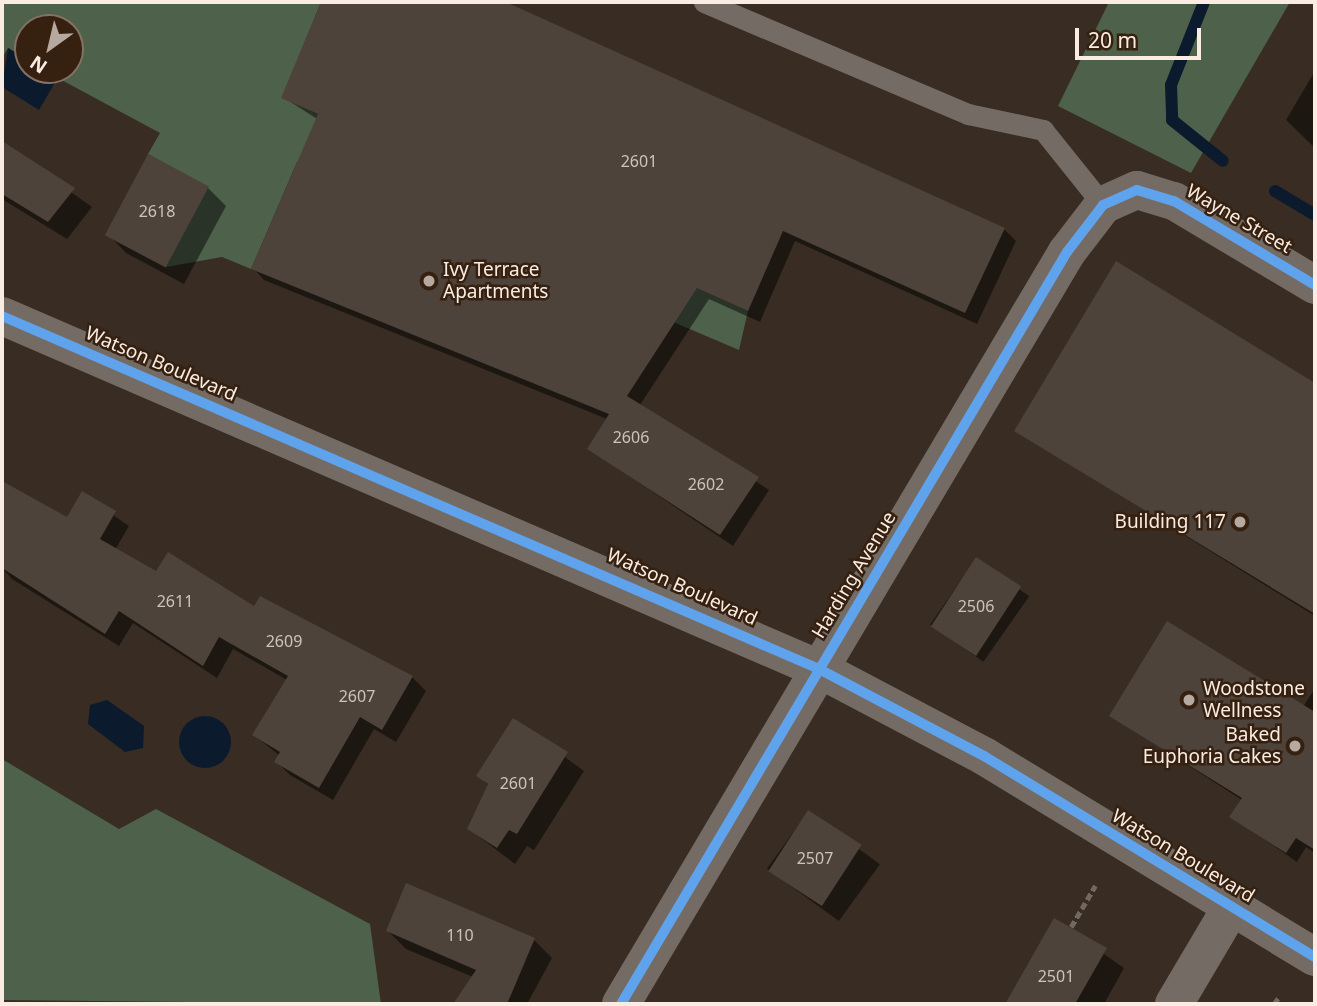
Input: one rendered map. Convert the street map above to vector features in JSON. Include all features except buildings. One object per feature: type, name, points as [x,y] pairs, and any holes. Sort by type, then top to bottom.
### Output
[{"type":"street","name":"Wayne Street","points":[[1103,205],[1137,190],[1174,201],[1315,285]]},
{"type":"street","name":"Harding Avenue","points":[[621,1004],[1067,252],[1103,205]]},
{"type":"street","name":"Watson Boulevard","points":[[2,316],[819,669],[984,756],[1315,957]]},
{"type":"street","points":[[1174,1004],[1232,906]]},
{"type":"lane","points":[[704,2],[968,114],[1043,130],[1103,205]]},
{"type":"path","points":[[1071,927],[1095,886]]},
{"type":"path","points":[[1275,1004],[1278,998]]},
{"type":"green space","points":[[2,2],[321,2],[282,98],[748,311],[739,350],[297,162],[251,269],[222,257],[166,267],[208,187],[148,154],[160,133],[69,84],[84,84],[84,14],[14,14],[14,52],[8,48],[2,58]]},
{"type":"green space","points":[[1109,2],[1290,2],[1191,173],[1058,106]]},
{"type":"green space","points":[[2,759],[119,829],[156,809],[370,924],[381,1004],[2,1000]]},
{"type":"water","points":[[8,48],[14,52],[14,84],[54,84],[39,110],[2,87]]},
{"type":"water","points":[[107,700],[144,726],[143,748],[125,752],[88,724],[90,705]]},
{"type":"water","points":[[205,716],[215,718],[223,724],[229,732],[229,752],[223,760],[215,766],[205,768],[195,766],[187,760],[181,752],[179,742],[181,732],[187,724],[195,718]]},
{"type":"waterway","points":[[1204,2],[1171,85],[1172,120],[1223,161]]},
{"type":"waterway","points":[[1275,191],[1315,215]]},
{"type":"cycle path","points":[[621,1004],[1067,252],[1103,205],[1137,190],[1174,201],[1315,285]]},
{"type":"cycle path","points":[[2,316],[819,669],[984,756],[1315,957]]},
{"type":"place","name":"Ivy Terrace Apartments","points":[[429,281]]},
{"type":"place","name":"Building 117","points":[[1240,522]]},
{"type":"place","name":"Woodstone Wellness","points":[[1189,700]]},
{"type":"place","name":"Baked Euphoria Cakes","points":[[1295,746]]}]
